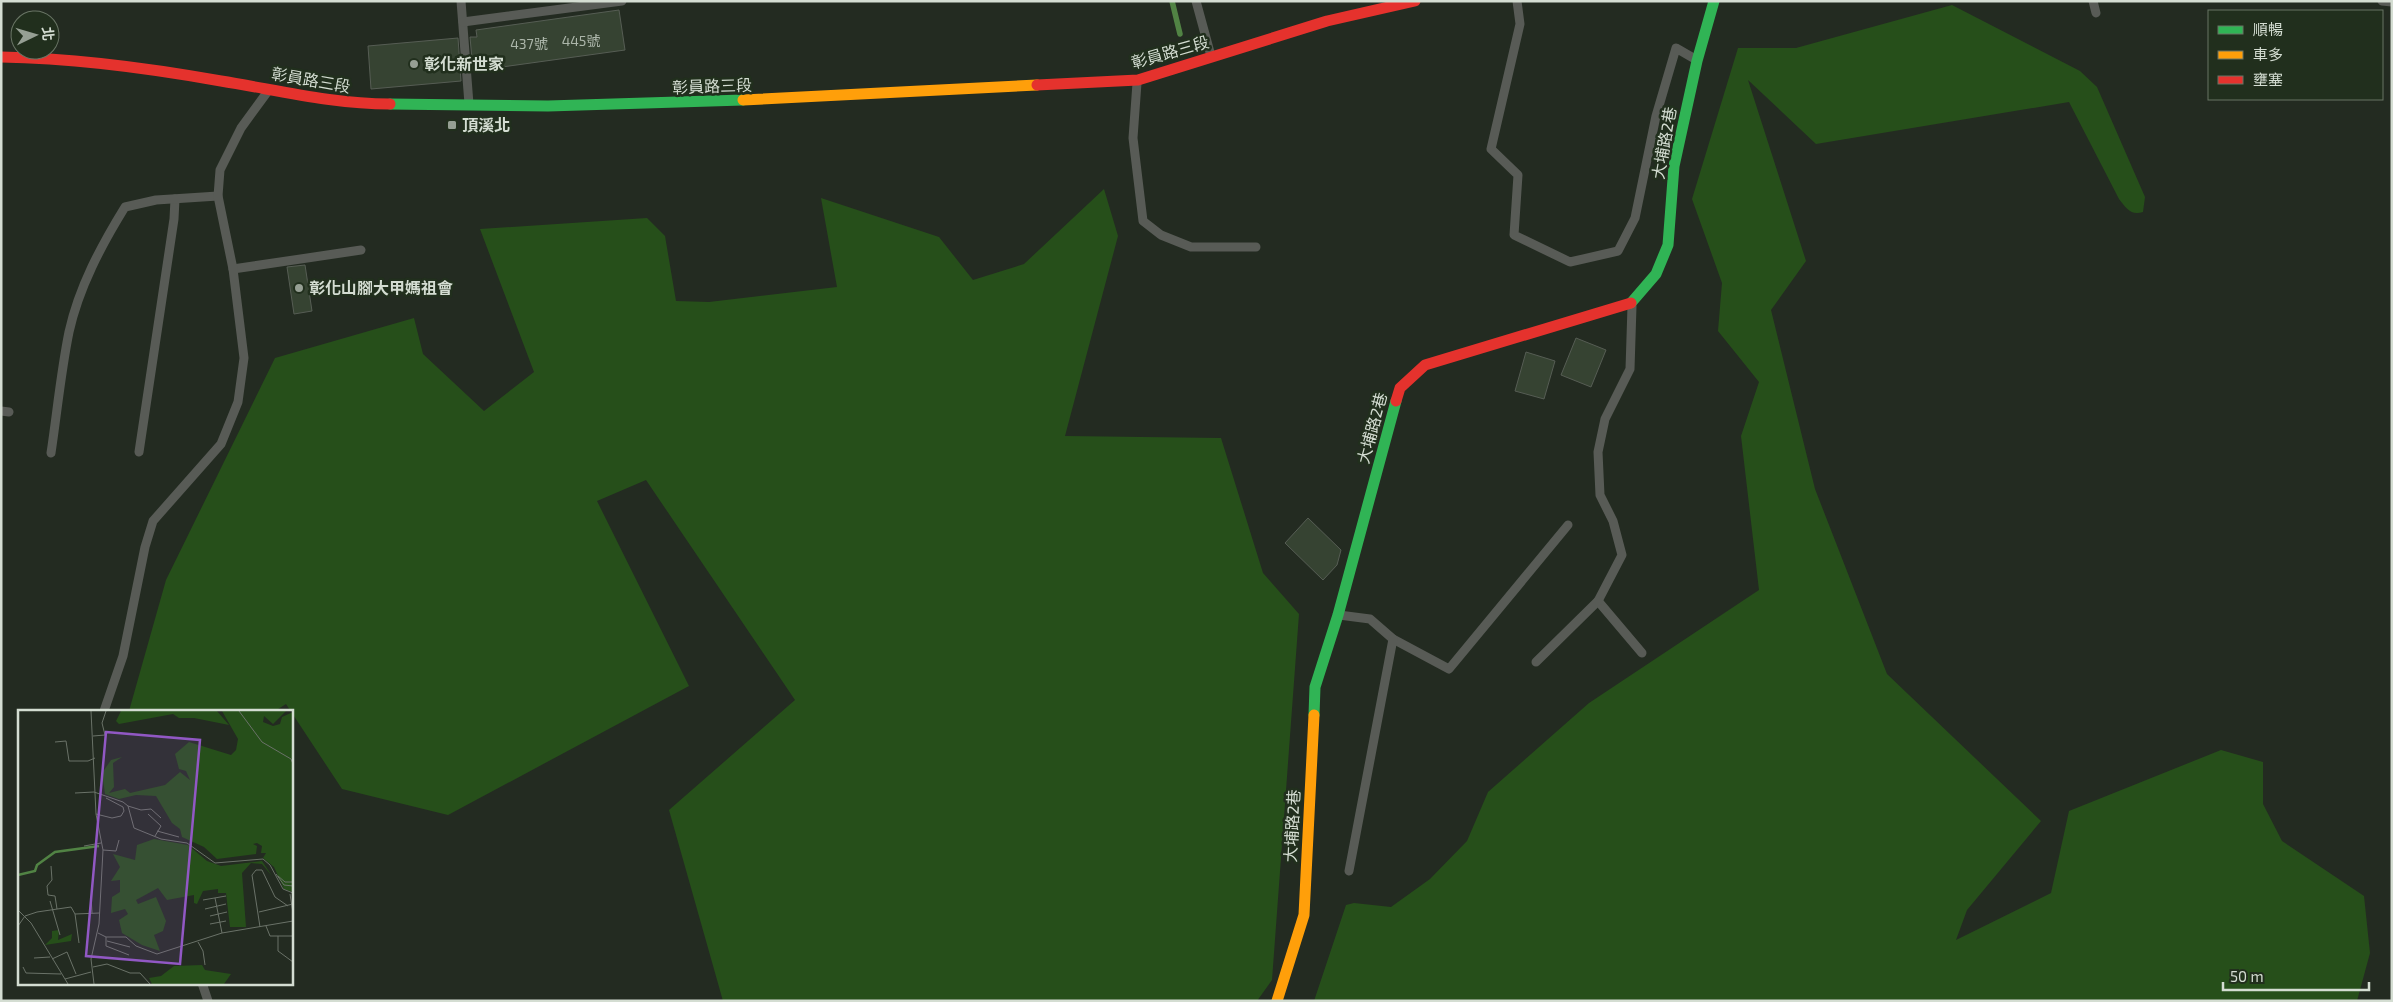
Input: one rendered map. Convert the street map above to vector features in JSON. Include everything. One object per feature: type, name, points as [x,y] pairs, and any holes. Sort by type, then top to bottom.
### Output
[{"type":"main road","name":"彰員路三段","points":[[1,57],[59,58],[160,70],[356,104],[548,106],[693,104],[1138,80],[1327,21],[1416,1]]},
{"type":"main road","name":"大埔路2巷","points":[[1277,1001],[1304,915],[1315,687],[1338,615],[1400,388],[1425,365],[1632,303],[1656,274],[1668,245],[1674,166],[1697,61],[1714,1]]},
{"type":"lane","points":[[461,1],[469,104]]},
{"type":"lane","points":[[463,22],[622,1]]},
{"type":"lane","points":[[1196,1],[1211,58]]},
{"type":"lane","points":[[1517,1],[1520,24],[1491,150],[1518,175],[1514,236],[1570,262],[1618,251],[1635,218],[1656,116],[1676,48],[1697,61]]},
{"type":"lane","points":[[2093,1],[2096,13]]},
{"type":"lane","points":[[2382,1],[2392,2]]},
{"type":"lane","points":[[1138,80],[1134,138],[1143,221],[1162,235],[1191,247],[1256,247]]},
{"type":"lane","points":[[104,710],[122,656],[145,548],[153,520],[221,444],[238,402],[244,358],[233,269],[218,196],[220,170],[241,128],[269,89]]},
{"type":"lane","points":[[51,453],[70,332],[78,302],[101,245],[125,207],[156,200],[218,196]]},
{"type":"lane","points":[[140,452],[175,199]]},
{"type":"lane","points":[[233,269],[361,250]]},
{"type":"lane","points":[[1536,662],[1598,601],[1622,555],[1613,521],[1600,495],[1598,452],[1605,419],[1630,369],[1632,303]]},
{"type":"lane","points":[[1338,615],[1370,619],[1392,640],[1449,669],[1568,525]]},
{"type":"lane","points":[[1598,601],[1642,653]]},
{"type":"lane","points":[[1349,871],[1392,640]]},
{"type":"lane","points":[[202,984],[208,1001]]},
{"type":"green space","points":[[1952,5],[2080,71],[2097,87],[2145,197],[2143,212],[2132,212],[2119,199],[2069,102],[1816,144],[1748,80],[1806,261],[1771,310],[1815,489],[1887,674],[2041,821],[1967,910],[1956,940],[2051,893],[2069,811],[2221,750],[2263,762],[2263,804],[2282,841],[2364,896],[2370,953],[2357,1001],[1314,1001],[1346,905],[1354,903],[1391,907],[1430,879],[1467,841],[1488,792],[1589,703],[1759,590],[1741,436],[1759,382],[1718,331],[1722,283],[1692,199],[1738,48],[1796,48]]},
{"type":"green space","points":[[1104,189],[1118,236],[1065,436],[1221,438],[1263,573],[1299,614],[1272,980],[1257,1001],[723,1001],[669,810],[795,700],[646,480],[597,501],[689,686],[448,815],[342,789],[292,713],[292,710],[286,704],[277,710],[129,710],[166,580],[275,358],[414,318],[423,354],[484,411],[534,372],[480,229],[647,218],[665,236],[676,301],[709,302],[837,287],[821,198],[939,237],[973,280],[1024,264]]},
{"type":"building","points":[[619,10],[625,50],[473,71],[470,37],[477,37],[476,30]]},
{"type":"building","name":"彰化新世家","points":[[458,38],[461,81],[371,89],[368,46]]},
{"type":"building","name":"彰化山腳大甲媽祖會","points":[[305,265],[312,311],[294,314],[287,267]]},
{"type":"building","points":[[1576,338],[1606,350],[1591,387],[1561,375]]},
{"type":"building","points":[[1526,352],[1555,361],[1544,399],[1515,391]]},
{"type":"building","points":[[1308,518],[1341,550],[1337,565],[1323,580],[1285,543]]},
{"type":"waterway","points":[[1172,1],[1180,34]]},
{"type":"traffic: fast","points":[[1631,303],[1656,274],[1668,245],[1674,166],[1697,61],[1714,1]]},
{"type":"traffic: fast","points":[[390,104],[548,106],[743,100]]},
{"type":"traffic: fast","points":[[1314,715],[1315,687],[1338,615],[1396,401]]},
{"type":"traffic: slow","points":[[743,100],[1037,85]]},
{"type":"traffic: slow","points":[[1277,1001],[1304,915],[1314,715]]},
{"type":"traffic: jam","points":[[1037,85],[1138,80],[1327,21],[1415,1]]},
{"type":"traffic: jam","points":[[1,57],[111,64],[194,76],[305,96],[347,102],[390,104]]},
{"type":"traffic: jam","points":[[1396,401],[1400,388],[1425,365],[1631,303]]},
{"type":"place","name":"彰化新世家","points":[[414,64]]},
{"type":"place","name":"頂溪北","points":[[452,125]]},
{"type":"place","name":"彰化山腳大甲媽祖會","points":[[299,288]]}]
